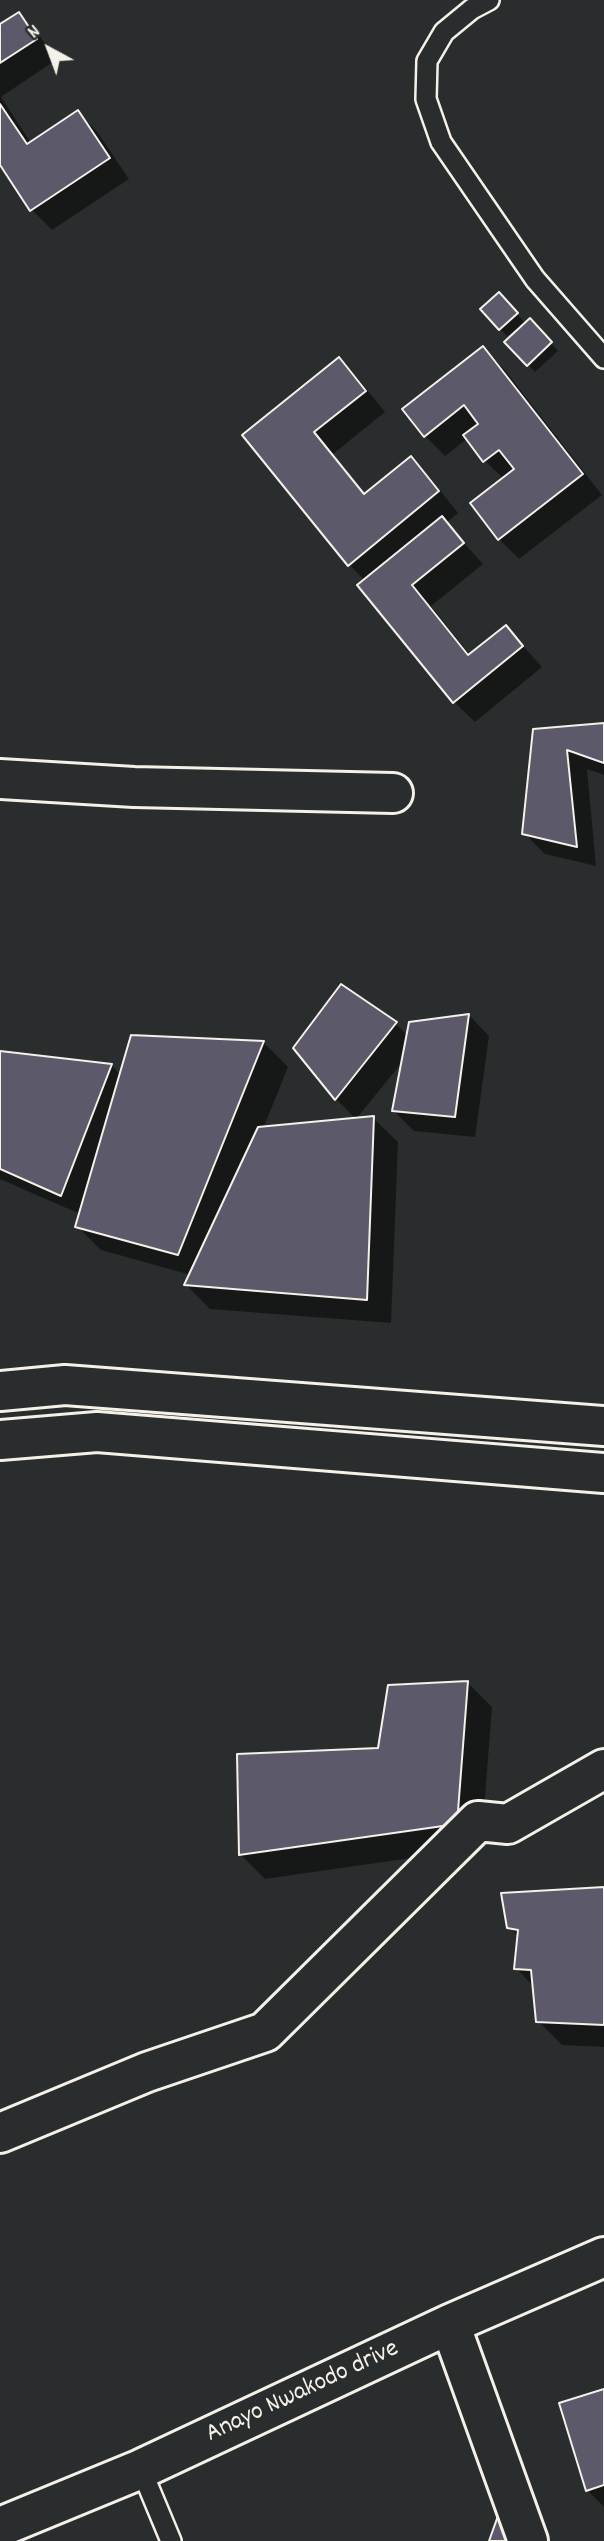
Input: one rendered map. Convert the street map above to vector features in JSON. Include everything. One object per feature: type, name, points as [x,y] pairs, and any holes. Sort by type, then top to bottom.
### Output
[{"type":"street","points":[[0,779],[134,787],[393,793]]},
{"type":"street","points":[[0,1391],[65,1385],[604,1426]]},
{"type":"street","points":[[0,1440],[97,1433],[604,1473]]},
{"type":"street","points":[[0,2133],[147,2072],[265,2032],[478,1821],[508,1824],[604,1769]]},
{"type":"street","name":"Anayo Nwakodo drive","points":[[0,2527],[141,2469],[450,2324],[604,2257]]},
{"type":"street","points":[[450,2324],[528,2541]]},
{"type":"lane","points":[[489,0],[472,9],[444,32],[427,61],[426,99],[441,142],[536,279],[604,358]]},
{"type":"lane","points":[[141,2469],[171,2541]]},
{"type":"building","points":[[19,12],[37,39],[0,63],[0,24]]},
{"type":"building","points":[[0,104],[27,144],[78,110],[110,158],[30,211],[0,165]]},
{"type":"building","points":[[499,292],[518,313],[499,330],[480,309]]},
{"type":"building","points":[[530,318],[552,342],[527,366],[504,342]]},
{"type":"building","points":[[483,346],[583,474],[498,540],[470,503],[514,469],[499,450],[483,462],[463,435],[478,424],[464,405],[424,437],[402,409]]},
{"type":"building","points":[[339,357],[366,391],[314,432],[364,494],[411,456],[439,491],[348,566],[242,435]]},
{"type":"building","points":[[442,516],[464,543],[412,585],[468,655],[506,625],[523,646],[453,703],[357,585]]},
{"type":"building","points":[[604,723],[604,763],[567,750],[577,847],[522,834],[533,729]]},
{"type":"building","points":[[341,984],[397,1022],[335,1100],[293,1048]]},
{"type":"building","points":[[469,1014],[455,1117],[392,1111],[409,1022]]},
{"type":"building","points":[[131,1035],[264,1041],[178,1255],[75,1227]]},
{"type":"building","points":[[0,1051],[112,1064],[61,1196],[0,1169]]},
{"type":"building","points":[[374,1116],[367,1300],[184,1285],[258,1127]]},
{"type":"building","points":[[468,1681],[457,1824],[239,1855],[237,1754],[378,1748],[388,1685]]},
{"type":"building","points":[[604,1887],[604,2025],[536,2022],[531,1970],[514,1969],[518,1930],[507,1928],[501,1893]]},
{"type":"building","points":[[604,2389],[604,2485],[586,2491],[559,2403]]},
{"type":"building","points":[[499,2513],[507,2541],[489,2541]]}]
